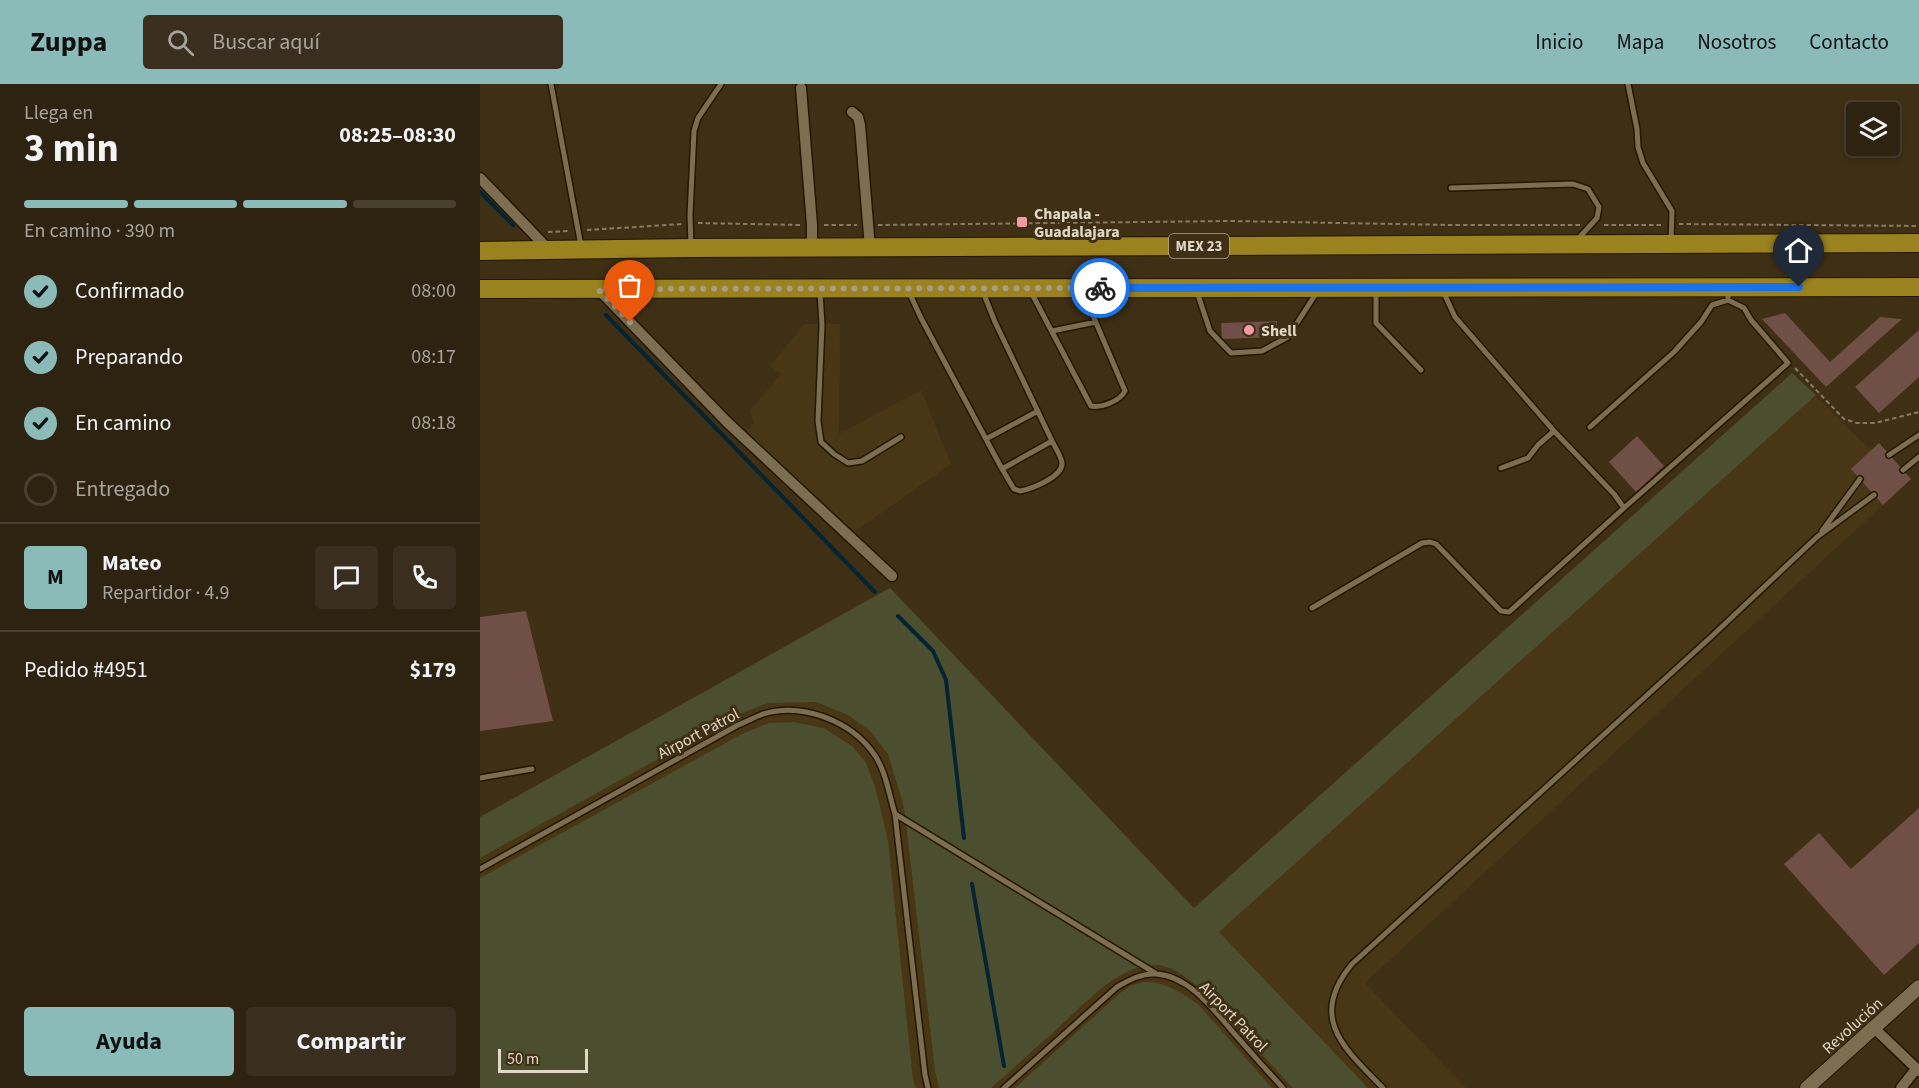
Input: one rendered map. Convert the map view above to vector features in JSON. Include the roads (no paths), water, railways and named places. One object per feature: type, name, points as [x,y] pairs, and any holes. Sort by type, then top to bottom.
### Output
[{"type":"highway","name":"MEX 23","points":[[480,251],[691,248],[1919,243]]},
{"type":"highway","points":[[480,289],[1441,287],[1728,293],[1919,287]]},
{"type":"street","points":[[801,88],[812,248]]},
{"type":"street","points":[[852,112],[858,117],[860,125],[870,248]]},
{"type":"street","points":[[480,178],[549,250]]},
{"type":"street","points":[[598,289],[727,422],[892,576]]},
{"type":"street","name":"Revolución","points":[[1807,1088],[1919,987]]},
{"type":"street","points":[[1874,1028],[1918,1070],[1901,1088]]},
{"type":"lane","points":[[551,84],[582,250]]},
{"type":"lane","points":[[691,248],[694,131],[698,118],[721,84]]},
{"type":"lane","points":[[1628,84],[1637,129],[1638,147],[1643,163],[1672,211],[1671,244]]},
{"type":"lane","points":[[1451,188],[1574,184],[1588,189],[1599,207],[1597,218],[1572,244]]},
{"type":"lane","points":[[1196,287],[1210,331],[1231,353],[1262,351],[1288,337],[1320,287]]},
{"type":"lane","points":[[1376,287],[1376,323],[1421,370]]},
{"type":"lane","points":[[1441,287],[1455,317],[1624,508]]},
{"type":"lane","points":[[819,288],[822,325],[818,421],[821,442],[848,463],[862,461],[901,437]]},
{"type":"lane","points":[[907,288],[1002,469],[1014,489],[1020,491],[1055,477],[1062,462],[995,322],[982,288]]},
{"type":"lane","points":[[1029,288],[1091,406],[1098,408],[1122,396],[1125,391],[1081,288]]},
{"type":"lane","points":[[1312,608],[1422,543],[1430,542],[1436,544],[1501,611],[1509,612],[1788,363],[1751,320],[1744,308],[1728,293],[1712,305],[1701,322],[1674,352],[1590,427]]},
{"type":"lane","points":[[1052,331],[1096,322]]},
{"type":"lane","points":[[986,439],[1038,411]]},
{"type":"lane","points":[[1502,468],[1528,458],[1538,445],[1554,431]]},
{"type":"lane","points":[[1889,455],[1919,435]]},
{"type":"lane","points":[[1002,469],[1052,441]]},
{"type":"lane","points":[[1903,470],[1919,457]]},
{"type":"lane","points":[[1818,537],[1860,479]]},
{"type":"lane","points":[[1383,1088],[1345,1049],[1333,1025],[1332,998],[1341,977],[1352,964],[1818,537],[1874,495]]},
{"type":"lane","name":"Airport Patrol","points":[[480,869],[738,725],[764,714],[786,711],[807,712],[828,718],[862,740],[875,755],[895,814],[928,1088]]},
{"type":"lane","points":[[480,778],[532,769]]},
{"type":"lane","name":"Airport Patrol","points":[[895,814],[1156,974],[1181,983],[1204,1000],[1283,1088]]},
{"type":"lane","points":[[1004,1088],[1117,987],[1142,975],[1156,974]]},
{"type":"waterway","points":[[480,192],[513,225]]},
{"type":"waterway","points":[[606,315],[875,592]]},
{"type":"waterway","points":[[898,616],[933,651],[946,680],[964,838]]},
{"type":"waterway","points":[[972,884],[1004,1066]]},
{"type":"place","name":"Chapala - Guadalajara","points":[[1022,222]]},
{"type":"place","name":"Shell","points":[[1249,330]]}]
